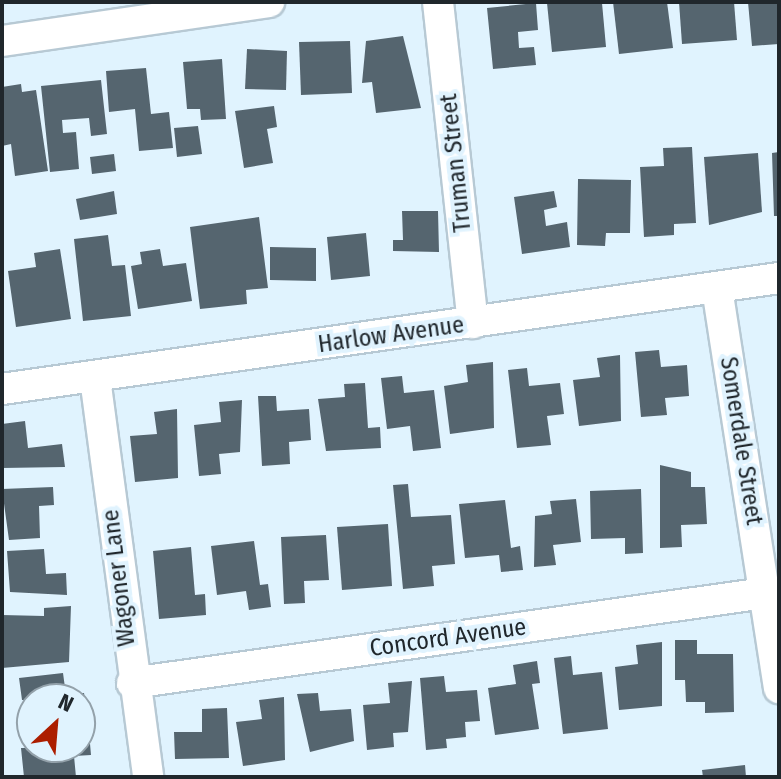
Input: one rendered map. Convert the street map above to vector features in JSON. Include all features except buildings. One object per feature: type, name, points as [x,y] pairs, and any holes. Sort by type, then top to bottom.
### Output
[{"type":"street","points":[[2,41],[269,2]]},
{"type":"street","name":"Truman Street","points":[[438,2],[473,323]]},
{"type":"street","name":"Harlow Avenue","points":[[2,389],[779,278]]},
{"type":"street","name":"Somerdale Street","points":[[717,288],[779,688]]},
{"type":"street","name":"Wagoner Lane","points":[[95,378],[132,683],[148,777]]},
{"type":"street","name":"Concord Avenue","points":[[132,683],[764,593]]}]
